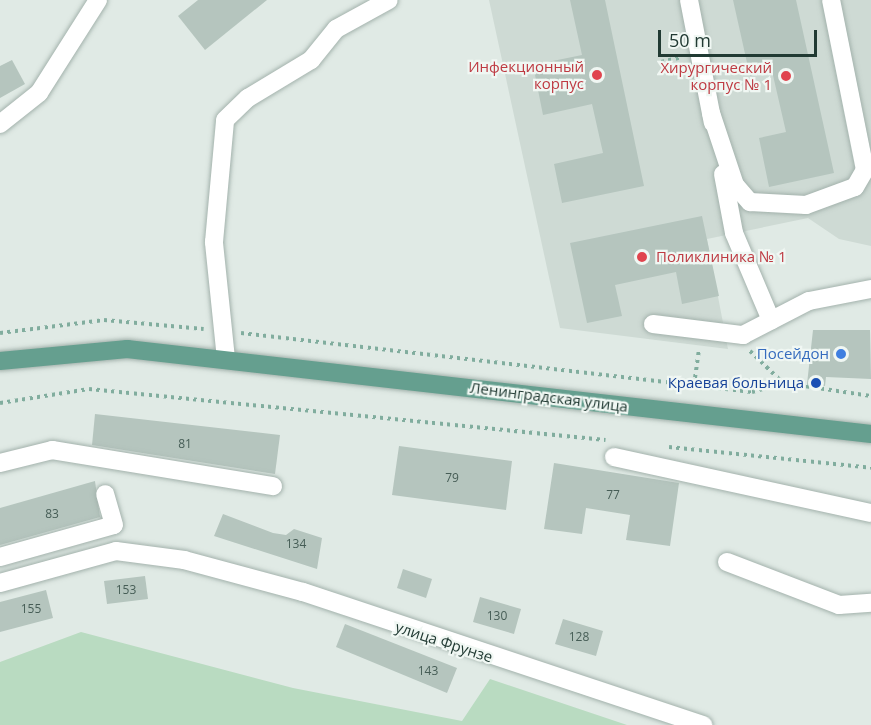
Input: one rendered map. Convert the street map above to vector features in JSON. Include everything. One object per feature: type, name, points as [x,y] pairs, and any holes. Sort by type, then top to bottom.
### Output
[{"type":"main road","name":"Ленинградская улица","points":[[0,361],[127,349],[871,434]]},
{"type":"street","points":[[0,124],[39,93],[87,25],[98,0]]},
{"type":"street","points":[[226,359],[214,242],[225,120],[248,98],[311,60],[336,29],[389,0]]},
{"type":"street","points":[[689,0],[734,233],[771,320]]},
{"type":"street","points":[[711,113],[735,184],[750,202],[812,204],[855,187],[865,170],[831,0]]},
{"type":"street","points":[[653,324],[743,335],[809,301],[871,289]]},
{"type":"street","points":[[615,449],[871,513]]},
{"type":"street","points":[[0,463],[52,450],[273,486]]},
{"type":"street","points":[[0,557],[114,525],[105,494]]},
{"type":"street","name":"улица Фрунзе","points":[[0,583],[116,551],[184,560],[303,592],[703,725]]},
{"type":"street","points":[[727,562],[839,605],[871,603]]},
{"type":"path","points":[[661,62],[683,57]]},
{"type":"path","points":[[0,333],[104,320],[752,392],[784,383],[871,396]]},
{"type":"path","points":[[694,385],[702,330]]},
{"type":"path","points":[[748,348],[784,383]]},
{"type":"path","points":[[0,403],[89,389],[615,449]]},
{"type":"path","points":[[661,446],[871,468]]},
{"type":"shaded area","points":[[489,0],[871,0],[871,246],[839,239],[808,218],[707,239],[728,349],[560,328]]},
{"type":"green space","points":[[81,632],[293,688],[462,721],[490,679],[627,725],[0,725],[0,662]]},
{"type":"building","points":[[198,0],[267,0],[205,50],[178,16]]},
{"type":"building","points":[[570,0],[605,0],[644,186],[562,203],[554,164],[603,153],[592,104],[543,115],[533,65],[582,55]]},
{"type":"building","points":[[733,0],[796,0],[834,173],[769,187],[759,138],[786,132],[772,71],[750,76]]},
{"type":"building","points":[[12,60],[25,84],[0,98],[0,66]]},
{"type":"building","name":"Поликлиника № 1","points":[[702,216],[719,296],[682,304],[676,272],[615,285],[622,316],[587,323],[570,243]]},
{"type":"building","name":"Посейдон","points":[[813,330],[870,330],[871,379],[826,377],[825,386],[807,384]]},
{"type":"building","points":[[95,414],[280,435],[275,474],[92,445]]},
{"type":"building","points":[[399,446],[512,461],[506,510],[392,495]]},
{"type":"building","points":[[554,463],[679,483],[670,546],[626,540],[630,515],[586,508],[582,534],[544,529]]},
{"type":"building","points":[[95,481],[100,517],[0,545],[0,508]]},
{"type":"building","points":[[223,514],[273,533],[286,535],[294,529],[322,538],[317,569],[214,536]]},
{"type":"building","points":[[403,569],[432,579],[426,598],[397,588]]},
{"type":"building","points":[[145,576],[148,599],[107,604],[104,581]]},
{"type":"building","points":[[46,590],[53,618],[0,632],[0,602]]},
{"type":"building","points":[[480,597],[521,609],[514,634],[473,622]]},
{"type":"building","points":[[563,619],[603,631],[596,656],[555,644]]},
{"type":"building","points":[[345,624],[457,668],[447,693],[336,647]]},
{"type":"place","name":"Инфекционный корпус","points":[[597,75]]},
{"type":"place","name":"Хирургический корпус № 1","points":[[786,76]]},
{"type":"place","name":"Поликлиника № 1","points":[[642,257]]},
{"type":"place","name":"Посейдон","points":[[841,354]]},
{"type":"place","name":"Краевая больница","points":[[816,383]]}]
